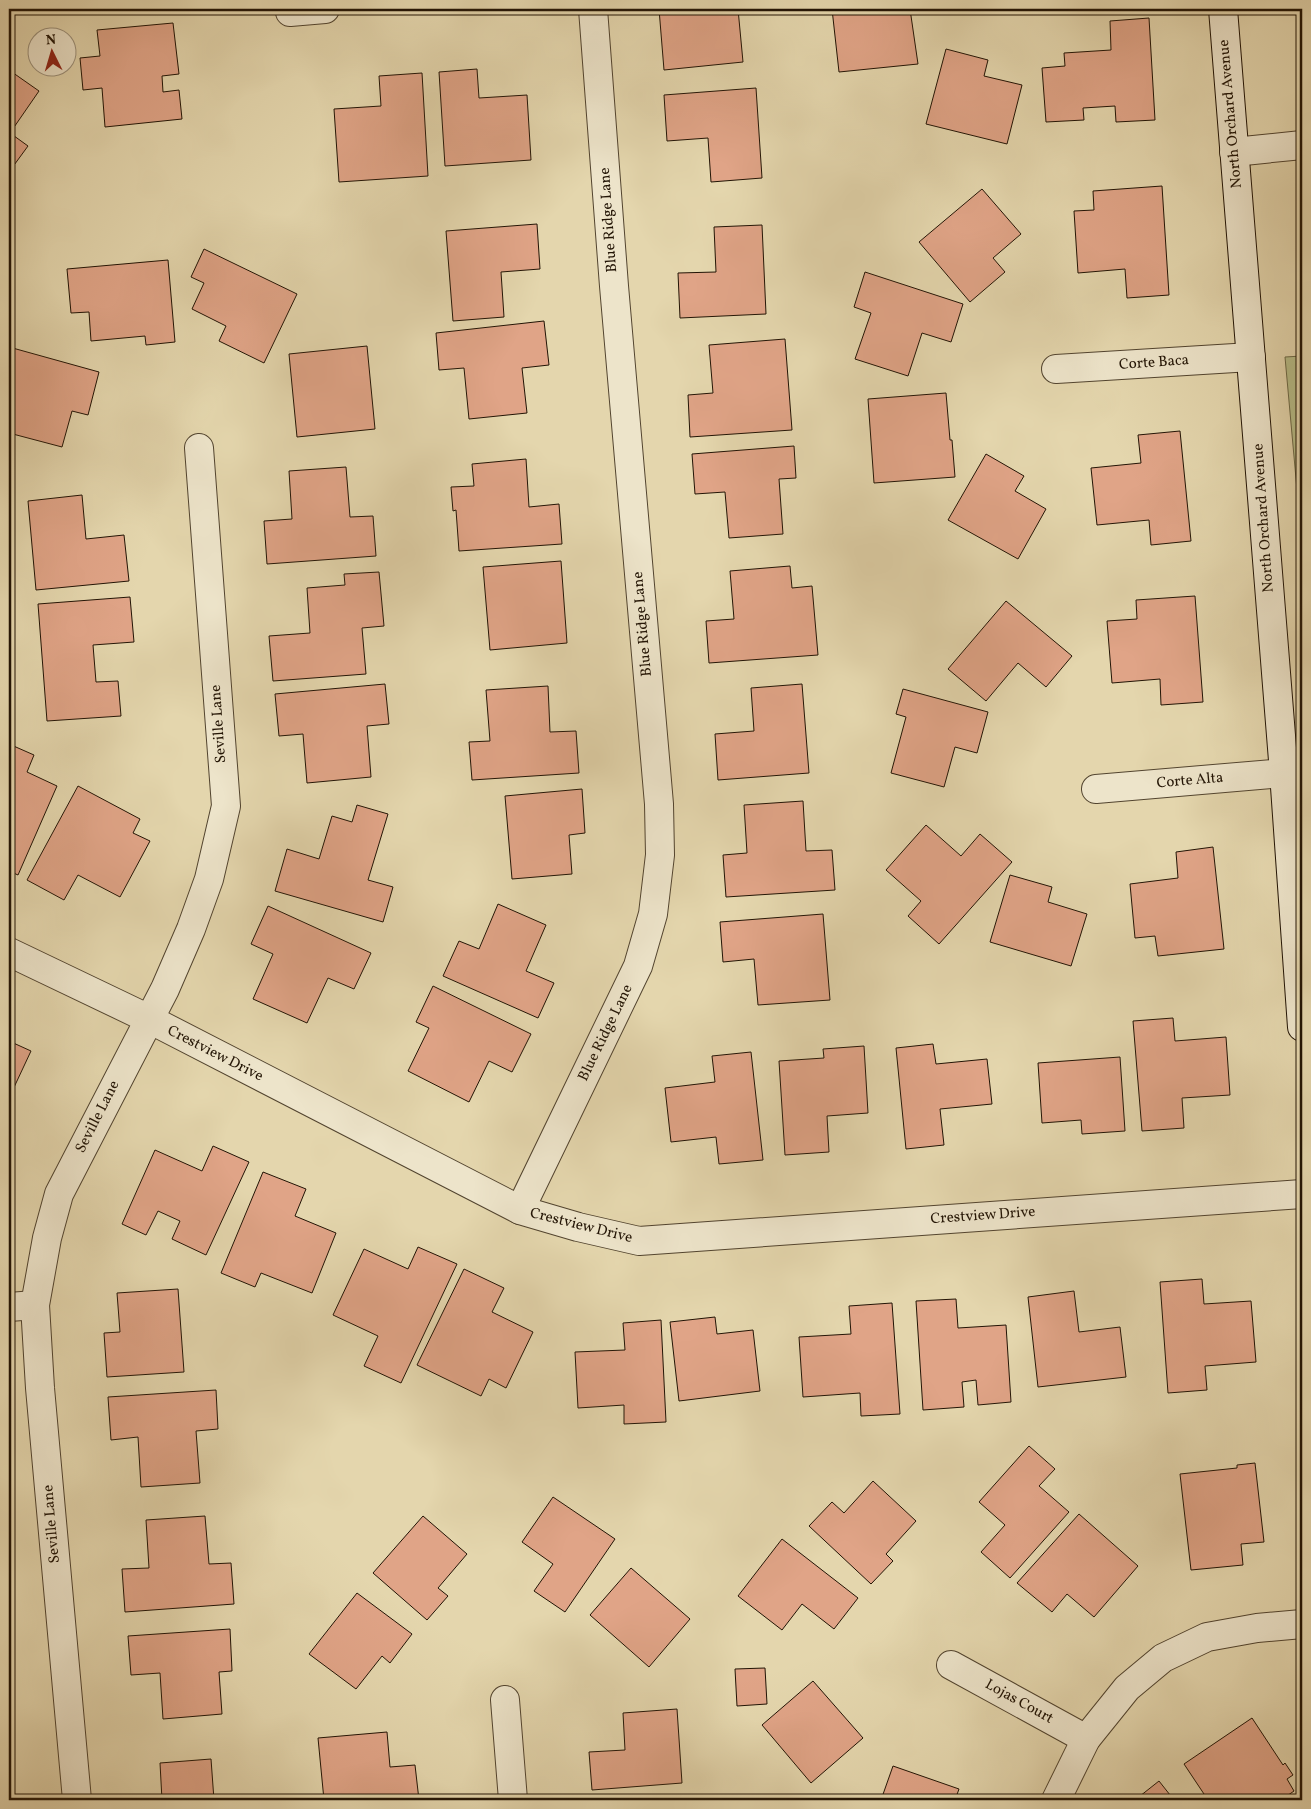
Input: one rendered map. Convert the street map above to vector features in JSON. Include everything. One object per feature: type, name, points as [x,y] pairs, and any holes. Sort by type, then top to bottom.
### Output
[{"type":"street","points":[[290,12],[325,9]]},
{"type":"street","name":"Blue Ridge Lane","points":[[520,1210],[638,966],[653,914],[660,855],[659,804],[614,286],[593,9]]},
{"type":"street","name":"North Orchard Avenue","points":[[1223,9],[1284,773],[1302,1027]]},
{"type":"street","points":[[1234,152],[1302,145]]},
{"type":"street","name":"Corte Baca","points":[[1056,369],[1251,357]]},
{"type":"street","name":"Seville Lane","points":[[76,1800],[40,1388],[22,1306],[47,1238],[59,1194],[149,1020],[191,929],[209,880],[226,806],[199,448]]},
{"type":"street","name":"Corte Alta","points":[[1096,788],[1284,773]]},
{"type":"street","name":"Crestview Drive","points":[[9,952],[149,1020],[520,1210],[578,1227],[638,1241],[1302,1194]]},
{"type":"street","points":[[1056,1800],[1086,1739],[1127,1688],[1164,1658],[1207,1637],[1257,1628],[1302,1624]]},
{"type":"street","name":"Lojas Court","points":[[951,1665],[1086,1739]]},
{"type":"street","points":[[505,1700],[512,1800]]},
{"type":"green space","points":[[1302,356],[1302,545],[1285,357]]},
{"type":"building","points":[[659,9],[738,9],[743,62],[664,70]]},
{"type":"building","points":[[832,9],[910,9],[918,64],[839,72]]},
{"type":"building","points":[[1297,9],[1302,9],[1302,33],[1299,34]]},
{"type":"building","points":[[1149,18],[1155,120],[1116,122],[1115,106],[1083,108],[1084,120],[1046,122],[1042,68],[1065,66],[1064,53],[1111,50],[1110,21]]},
{"type":"building","points":[[173,23],[179,74],[162,76],[163,92],[179,90],[182,119],[105,127],[102,88],[83,90],[80,58],[100,56],[97,30]]},
{"type":"building","points":[[946,49],[988,60],[984,76],[1022,85],[1007,144],[926,124]]},
{"type":"building","points":[[477,69],[479,98],[527,95],[531,160],[445,166],[439,72]]},
{"type":"building","points":[[9,70],[39,91],[10,133],[28,146],[9,172]]},
{"type":"building","points":[[422,73],[428,176],[339,182],[334,109],[381,106],[379,76]]},
{"type":"building","points":[[756,88],[762,178],[711,182],[708,138],[667,141],[664,95]]},
{"type":"building","points":[[1162,186],[1169,295],[1127,298],[1125,269],[1078,273],[1074,211],[1094,210],[1093,191]]},
{"type":"building","points":[[982,189],[1021,234],[993,258],[1005,272],[970,302],[919,242]]},
{"type":"building","points":[[537,224],[540,269],[501,272],[504,317],[453,321],[446,231]]},
{"type":"building","points":[[762,225],[766,314],[680,318],[678,273],[716,272],[714,227]]},
{"type":"building","points":[[204,249],[297,294],[264,363],[219,341],[226,326],[192,309],[204,283],[191,277]]},
{"type":"building","points":[[168,260],[175,342],[146,345],[145,336],[91,341],[89,312],[71,313],[67,269]]},
{"type":"building","points":[[865,272],[963,304],[951,342],[922,333],[908,376],[855,359],[871,313],[854,307]]},
{"type":"building","points":[[544,321],[549,365],[522,368],[527,413],[469,419],[464,368],[439,370],[436,333]]},
{"type":"building","points":[[785,339],[792,430],[690,437],[688,395],[713,393],[709,345]]},
{"type":"building","points":[[367,346],[375,429],[297,437],[289,354]]},
{"type":"building","points":[[9,347],[99,372],[88,415],[72,411],[62,447],[9,433]]},
{"type":"building","points":[[946,393],[955,477],[874,483],[868,399]]},
{"type":"building","points":[[1180,431],[1191,541],[1151,545],[1149,520],[1097,525],[1091,468],[1141,463],[1138,435]]},
{"type":"building","points":[[794,446],[796,478],[779,479],[783,534],[729,538],[725,492],[695,494],[692,454]]},
{"type":"building","points":[[986,454],[1024,476],[1015,491],[1046,509],[1018,559],[948,520]]},
{"type":"building","points":[[526,459],[529,507],[559,504],[562,544],[459,551],[456,510],[453,511],[451,487],[474,486],[472,464]]},
{"type":"building","points":[[346,467],[350,517],[373,516],[376,556],[267,564],[264,521],[292,519],[289,471]]},
{"type":"building","points":[[82,495],[86,539],[124,535],[129,581],[36,590],[28,501]]},
{"type":"building","points":[[561,561],[567,643],[490,650],[483,567]]},
{"type":"building","points":[[790,566],[792,588],[812,586],[818,655],[709,663],[706,621],[734,619],[730,571]]},
{"type":"building","points":[[379,572],[384,626],[362,628],[366,674],[273,681],[269,636],[310,633],[307,588],[345,585],[344,574]]},
{"type":"building","points":[[1195,596],[1203,702],[1161,705],[1160,679],[1112,683],[1107,621],[1137,619],[1136,600]]},
{"type":"building","points":[[130,597],[134,642],[93,645],[96,682],[118,681],[121,716],[47,721],[38,604]]},
{"type":"building","points":[[1006,601],[1072,656],[1046,687],[1018,663],[986,701],[948,669]]},
{"type":"building","points":[[385,684],[389,724],[367,726],[371,777],[307,783],[303,734],[279,736],[275,694]]},
{"type":"building","points":[[802,684],[809,773],[718,780],[715,734],[754,731],[751,688]]},
{"type":"building","points":[[548,686],[550,732],[576,731],[579,773],[472,780],[469,742],[490,741],[486,690]]},
{"type":"building","points":[[903,689],[988,712],[977,753],[955,747],[944,787],[891,773],[906,717],[896,714]]},
{"type":"building","points":[[9,744],[34,755],[27,772],[57,786],[18,875],[9,871]]},
{"type":"building","points":[[78,786],[140,819],[133,833],[150,841],[120,897],[78,875],[64,900],[27,880]]},
{"type":"building","points":[[582,789],[585,833],[569,835],[572,874],[512,879],[505,796]]},
{"type":"building","points":[[803,801],[806,851],[832,850],[835,890],[726,897],[723,855],[747,853],[744,805]]},
{"type":"building","points":[[357,805],[388,814],[368,880],[393,887],[383,922],[275,891],[287,849],[319,859],[332,816],[352,822]]},
{"type":"building","points":[[926,825],[961,856],[980,834],[1012,862],[939,944],[908,916],[921,901],[886,870]]},
{"type":"building","points":[[1213,847],[1224,949],[1158,956],[1155,936],[1135,938],[1130,884],[1178,878],[1176,852]]},
{"type":"building","points":[[1010,875],[1052,887],[1048,902],[1087,914],[1071,966],[990,942]]},
{"type":"building","points":[[498,904],[546,925],[526,971],[554,983],[538,1018],[443,976],[459,941],[479,949]]},
{"type":"building","points":[[268,906],[371,953],[354,989],[328,978],[307,1023],[253,999],[273,954],[251,944]]},
{"type":"building","points":[[823,914],[830,1000],[758,1005],[754,959],[723,962],[720,922]]},
{"type":"building","points":[[433,986],[531,1034],[512,1072],[489,1061],[469,1102],[408,1071],[429,1028],[416,1022]]},
{"type":"building","points":[[1173,1018],[1175,1041],[1226,1037],[1230,1095],[1182,1098],[1184,1128],[1142,1131],[1133,1021]]},
{"type":"building","points":[[9,1041],[31,1051],[9,1098]]},
{"type":"building","points":[[933,1044],[936,1064],[987,1059],[992,1104],[940,1109],[944,1145],[906,1149],[896,1048]]},
{"type":"building","points":[[864,1046],[868,1113],[827,1116],[829,1152],[785,1155],[779,1061],[824,1058],[823,1049]]},
{"type":"building","points":[[751,1052],[763,1160],[719,1164],[716,1137],[671,1142],[665,1088],[715,1082],[712,1056]]},
{"type":"building","points":[[1120,1057],[1125,1131],[1082,1134],[1081,1120],[1042,1123],[1038,1063]]},
{"type":"building","points":[[213,1146],[249,1162],[206,1255],[172,1239],[180,1221],[158,1211],[146,1235],[122,1224],[155,1150],[202,1171]]},
{"type":"building","points":[[263,1172],[306,1189],[295,1216],[336,1233],[312,1293],[261,1273],[255,1287],[221,1273]]},
{"type":"building","points":[[418,1247],[457,1264],[401,1383],[364,1366],[378,1336],[333,1315],[364,1249],[408,1269]]},
{"type":"building","points":[[464,1269],[504,1288],[492,1312],[533,1332],[506,1388],[489,1379],[481,1396],[417,1365]]},
{"type":"building","points":[[1202,1279],[1204,1304],[1251,1301],[1256,1362],[1205,1366],[1207,1390],[1168,1393],[1160,1282]]},
{"type":"building","points":[[178,1289],[184,1372],[107,1377],[104,1333],[120,1332],[117,1293]]},
{"type":"building","points":[[1074,1291],[1079,1332],[1120,1327],[1126,1377],[1038,1387],[1028,1297]]},
{"type":"building","points":[[956,1299],[958,1328],[1006,1325],[1011,1402],[978,1405],[976,1380],[962,1382],[964,1407],[923,1410],[916,1301]]},
{"type":"building","points":[[892,1303],[900,1414],[861,1416],[860,1393],[803,1397],[799,1337],[851,1334],[849,1306]]},
{"type":"building","points":[[715,1317],[717,1334],[753,1330],[760,1391],[679,1401],[670,1322]]},
{"type":"building","points":[[661,1320],[666,1422],[624,1424],[624,1405],[578,1408],[575,1352],[625,1350],[623,1323]]},
{"type":"building","points":[[216,1390],[218,1429],[196,1431],[200,1483],[141,1487],[138,1437],[111,1440],[108,1397]]},
{"type":"building","points":[[1029,1446],[1055,1469],[1039,1486],[1069,1512],[1010,1578],[981,1552],[1005,1525],[979,1502]]},
{"type":"building","points":[[1255,1463],[1264,1542],[1241,1544],[1243,1565],[1191,1570],[1180,1474],[1237,1468],[1237,1465]]},
{"type":"building","points":[[873,1481],[916,1521],[886,1554],[893,1561],[871,1584],[809,1526],[832,1502],[844,1513]]},
{"type":"building","points":[[553,1497],[615,1539],[565,1612],[534,1591],[553,1564],[522,1542]]},
{"type":"building","points":[[1079,1514],[1138,1566],[1094,1617],[1067,1594],[1052,1612],[1017,1583]]},
{"type":"building","points":[[205,1516],[209,1564],[231,1563],[234,1604],[125,1612],[122,1569],[149,1568],[146,1520]]},
{"type":"building","points":[[423,1516],[467,1554],[438,1588],[448,1596],[427,1620],[373,1573]]},
{"type":"building","points":[[782,1539],[858,1598],[834,1629],[802,1604],[782,1630],[738,1596]]},
{"type":"building","points":[[631,1568],[690,1619],[649,1667],[590,1615]]},
{"type":"building","points":[[357,1593],[412,1634],[390,1663],[382,1656],[356,1689],[309,1654]]},
{"type":"building","points":[[230,1629],[232,1671],[219,1672],[222,1714],[163,1719],[160,1673],[131,1675],[128,1636]]},
{"type":"building","points":[[765,1668],[767,1704],[737,1706],[735,1669]]},
{"type":"building","points":[[813,1681],[863,1738],[811,1783],[762,1725]]},
{"type":"building","points":[[677,1709],[682,1783],[592,1790],[589,1752],[625,1750],[623,1713]]},
{"type":"building","points":[[1252,1718],[1283,1765],[1285,1763],[1293,1775],[1287,1779],[1294,1791],[1281,1800],[1263,1800],[1260,1796],[1253,1800],[1208,1800],[1184,1764]]},
{"type":"building","points":[[387,1732],[390,1767],[415,1765],[419,1800],[324,1800],[318,1738]]},
{"type":"building","points":[[211,1759],[214,1800],[162,1800],[160,1763]]},
{"type":"building","points":[[893,1766],[959,1789],[955,1800],[881,1800]]},
{"type":"building","points":[[1159,1781],[1174,1800],[1135,1800]]}]
